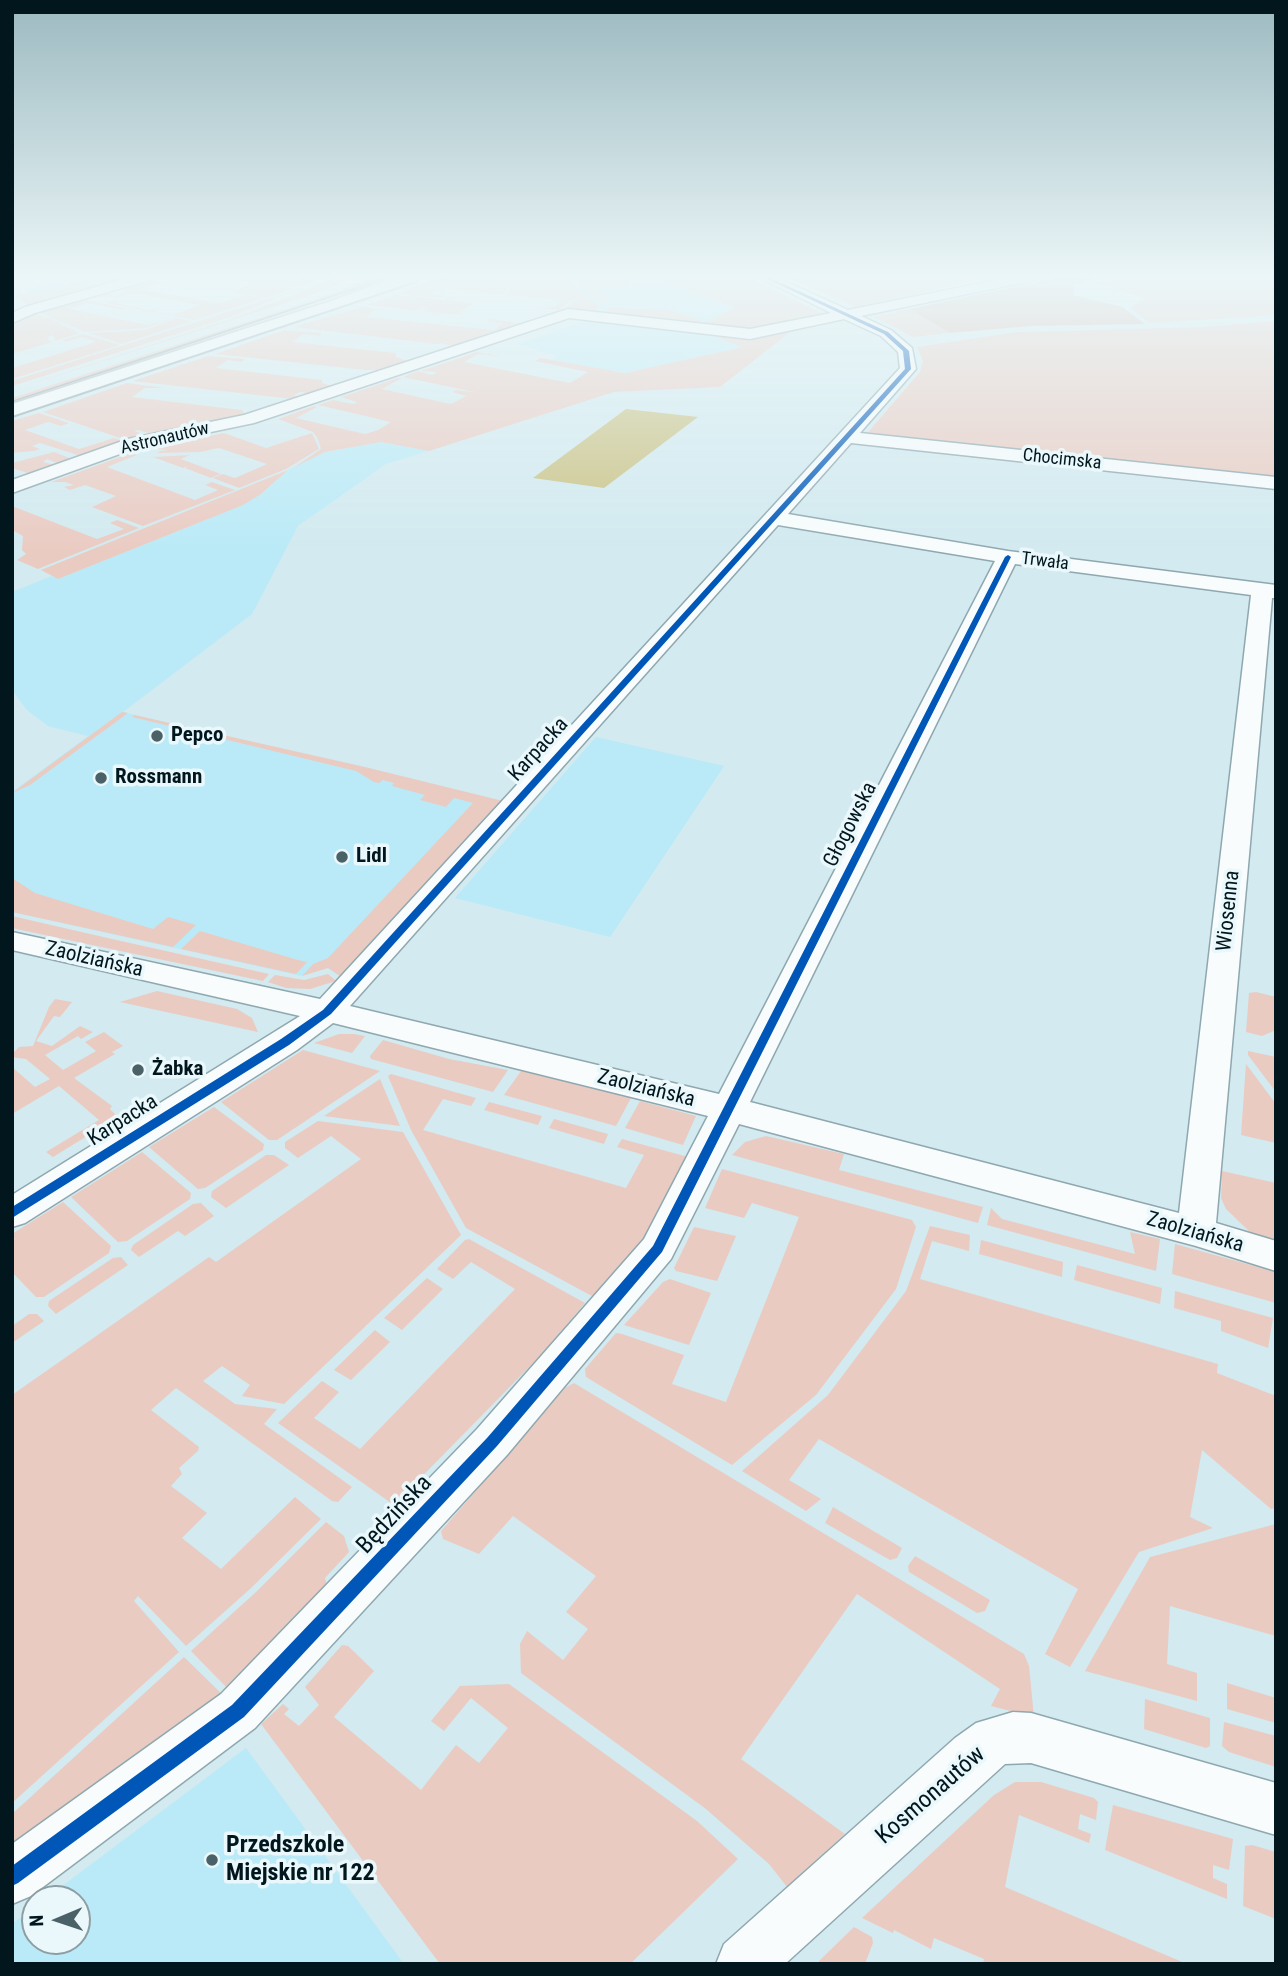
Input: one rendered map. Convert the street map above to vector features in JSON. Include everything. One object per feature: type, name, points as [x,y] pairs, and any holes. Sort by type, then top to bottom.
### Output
[{"type":"main road","points":[[12,394],[89,369]]},
{"type":"main road","points":[[12,410],[134,369]]},
{"type":"street","name":"Astronautów","points":[[12,487],[134,443],[247,419],[398,369]]},
{"type":"street","name":"Karpacka","points":[[12,1213],[285,1042],[327,1012],[908,369]]},
{"type":"street","name":"Chocimska","points":[[848,437],[1276,483]]},
{"type":"street","name":"Trwała","points":[[775,518],[1008,557],[1269,591]]},
{"type":"street","name":"Głogowska","points":[[730,1110],[1008,557]]},
{"type":"street","name":"Wiosenna","points":[[1196,1232],[1269,591]]},
{"type":"street","name":"Zaolziańska","points":[[12,941],[327,1012],[730,1110],[1196,1232],[1276,1256]]},
{"type":"street","name":"Będzińska","points":[[12,1877],[238,1711],[359,1586],[492,1442],[651,1258],[730,1110]]},
{"type":"street","name":"Kosmonautów","points":[[744,1964],[973,1756],[994,1741],[1013,1737],[1031,1738],[1276,1809]]},
{"type":"shaded area","points":[[12,369],[43,369],[12,379]]},
{"type":"shaded area","points":[[49,369],[65,369],[12,386],[12,381]]},
{"type":"shaded area","points":[[101,369],[123,369],[12,406],[12,398]]},
{"type":"shaded area","points":[[168,369],[227,369],[322,380],[322,383],[332,386],[308,394],[301,392],[294,395],[299,397],[292,399],[133,381]]},
{"type":"shaded area","points":[[426,369],[500,369],[570,383],[588,372],[575,369],[604,369],[625,373],[642,369],[743,369],[720,387],[614,392],[429,451],[381,442],[325,452],[293,468],[321,449],[318,439],[313,432],[278,419],[314,406],[317,407],[296,418],[365,434],[391,422],[318,405],[333,400],[354,404],[357,402],[341,397],[398,378],[402,378],[382,389],[451,404],[466,396],[452,392],[474,392],[403,377],[418,371],[432,375],[437,372],[421,371]]},
{"type":"shaded area","points":[[603,369],[642,369],[625,373]]},
{"type":"shaded area","points":[[921,369],[1276,369],[1276,481],[871,436],[869,431]]},
{"type":"shaded area","points":[[127,383],[165,388],[145,388],[132,397],[242,410],[246,415],[151,434],[138,430],[134,431],[146,435],[123,439],[43,412]]},
{"type":"shaded area","points":[[626,409],[698,417],[604,488],[533,478]]},
{"type":"shaded area","points":[[39,413],[69,423],[61,426],[48,422],[25,430],[79,449],[114,438],[123,441],[81,456],[40,443],[32,446],[40,449],[12,453],[12,421]]},
{"type":"shaded area","points":[[224,433],[266,448],[312,433],[319,449],[286,469],[239,488],[213,478],[223,474],[235,478],[267,464],[219,448],[200,452],[160,453],[156,452],[167,450],[146,448]]},
{"type":"shaded area","points":[[381,442],[429,451],[386,464],[298,526],[252,614],[123,712],[503,801],[340,976],[328,968],[302,976],[12,912],[12,792],[88,736],[48,726],[27,710],[12,690],[12,592],[52,576],[58,579],[203,521],[261,494],[288,470],[325,452]]},
{"type":"shaded area","points":[[54,452],[72,459],[59,464],[47,459],[43,462],[55,465],[31,474],[12,468],[12,463]]},
{"type":"shaded area","points":[[131,453],[137,455],[107,467],[195,500],[218,490],[205,485],[212,482],[235,490],[143,526],[92,507],[116,496],[85,485],[70,490],[64,487],[74,485],[51,482]]},
{"type":"shaded area","points":[[190,455],[181,459],[221,474],[211,478],[185,468],[188,466],[183,468],[153,457]]},
{"type":"shaded area","points":[[288,470],[261,494],[243,505],[58,579],[41,570]]},
{"type":"shaded area","points":[[12,506],[97,539],[124,529],[110,523],[117,520],[139,528],[38,569],[17,560],[26,554],[22,550],[23,536],[12,530]]},
{"type":"shaded area","points":[[122,712],[128,713],[30,785],[12,793]]},
{"type":"shaded area","points":[[134,715],[503,801],[340,976],[328,968],[302,976],[313,964],[328,958],[473,803],[454,798],[446,807],[420,800],[425,795],[392,786],[394,783],[383,780],[374,782],[356,771],[132,717]]},
{"type":"shaded area","points":[[596,737],[724,766],[610,937],[455,898]]},
{"type":"shaded area","points":[[12,878],[35,893],[153,929],[168,917],[196,925],[173,947],[12,912]]},
{"type":"shaded area","points":[[12,916],[269,974],[263,981],[12,928]]},
{"type":"shaded area","points":[[200,931],[307,962],[296,974],[181,949]]},
{"type":"shaded area","points":[[328,974],[336,981],[310,989],[286,988],[268,982],[275,975],[304,980]]},
{"type":"shaded area","points":[[157,991],[237,1009],[252,1018],[258,1032],[120,1002]]},
{"type":"shaded area","points":[[1249,993],[1276,997],[1276,1030],[1262,1036],[1246,1032]]},
{"type":"shaded area","points":[[55,999],[72,1002],[60,1017],[54,1016],[36,1041],[52,1046],[80,1026],[93,1032],[81,1039],[78,1036],[45,1055],[63,1070],[96,1051],[85,1042],[104,1032],[123,1046],[112,1052],[115,1054],[74,1078],[112,1106],[110,1109],[118,1117],[53,1157],[46,1152],[99,1120],[59,1086],[12,1114],[12,1067],[35,1087],[50,1079],[26,1059],[12,1057],[12,1054],[19,1047],[33,1046]]},
{"type":"shaded area","points":[[339,1034],[365,1036],[352,1053],[314,1043]]},
{"type":"shaded area","points":[[383,1040],[449,1059],[508,1070],[493,1092],[371,1059],[370,1056]]},
{"type":"shaded area","points":[[303,1050],[380,1071],[277,1140],[269,1140],[221,1102]]},
{"type":"shaded area","points":[[1248,1051],[1276,1057],[1276,1092],[1248,1055]]},
{"type":"shaded area","points":[[1246,1064],[1276,1104],[1276,1143],[1241,1135]]},
{"type":"shaded area","points":[[521,1071],[631,1098],[616,1126],[504,1095]]},
{"type":"shaded area","points":[[391,1074],[476,1098],[471,1106],[443,1099],[423,1130],[626,1188],[644,1155],[617,1147],[622,1139],[692,1158],[647,1246],[603,1302],[466,1228],[411,1130],[388,1076]]},
{"type":"shaded area","points":[[380,1079],[400,1126],[324,1116]]},
{"type":"shaded area","points":[[640,1101],[696,1116],[683,1145],[625,1128]]},
{"type":"shaded area","points":[[489,1102],[542,1116],[538,1125],[484,1110]]},
{"type":"shaded area","points":[[214,1107],[264,1144],[263,1150],[205,1188],[198,1189],[149,1147]]},
{"type":"shaded area","points":[[554,1119],[608,1134],[604,1144],[549,1128]]},
{"type":"shaded area","points":[[318,1121],[403,1132],[461,1235],[284,1404],[242,1396],[250,1385],[222,1366],[203,1381],[235,1404],[277,1409],[264,1424],[352,1487],[338,1502],[332,1501],[176,1388],[151,1410],[199,1447],[179,1468],[182,1474],[171,1486],[207,1513],[182,1538],[221,1569],[295,1497],[321,1519],[250,1589],[186,1646],[138,1596],[134,1601],[179,1652],[12,1803],[12,1395],[209,1257],[216,1262],[361,1159],[331,1136],[298,1158],[285,1148],[285,1142]]},
{"type":"shaded area","points":[[766,1136],[844,1154],[839,1170],[983,1207],[978,1223],[732,1155],[745,1142]]},
{"type":"shaded area","points":[[142,1152],[191,1193],[190,1199],[127,1241],[118,1242],[71,1197]]},
{"type":"shaded area","points":[[266,1155],[274,1155],[289,1165],[226,1208],[211,1197],[212,1191]]},
{"type":"shaded area","points":[[722,1169],[912,1220],[916,1227],[896,1289],[816,1395],[732,1465],[586,1377],[585,1369],[616,1333],[622,1334],[684,1355],[672,1384],[726,1402],[799,1217],[752,1203],[744,1218],[705,1208]]},
{"type":"shaded area","points":[[1222,1171],[1276,1183],[1276,1241],[1251,1233],[1226,1209],[1221,1198]]},
{"type":"shaded area","points":[[63,1202],[111,1246],[109,1253],[44,1297],[36,1297],[12,1272],[12,1241],[15,1239],[12,1234]]},
{"type":"shaded area","points":[[201,1203],[214,1216],[185,1236],[178,1231],[139,1257],[131,1250],[133,1245],[193,1204]]},
{"type":"shaded area","points":[[991,1208],[1002,1219],[1135,1254],[1130,1232],[1160,1239],[1156,1271],[987,1225]]},
{"type":"shaded area","points":[[930,1226],[970,1235],[969,1251],[932,1241],[920,1279],[1218,1364],[1217,1373],[1276,1396],[1276,1508],[1271,1509],[1202,1450],[1190,1517],[1213,1528],[1139,1552],[1070,1667],[1045,1654],[1078,1589],[819,1439],[789,1480],[821,1499],[806,1511],[742,1471],[828,1395],[906,1291]]},
{"type":"shaded area","points":[[694,1227],[736,1236],[717,1281],[676,1271],[674,1268]]},
{"type":"shaded area","points":[[469,1239],[585,1303],[544,1352],[394,1505],[278,1423],[322,1381],[339,1392],[314,1418],[360,1449],[515,1289],[471,1262],[453,1279],[437,1269]]},
{"type":"shaded area","points":[[981,1240],[1063,1262],[1062,1277],[979,1254]]},
{"type":"shaded area","points":[[1175,1244],[1276,1272],[1276,1303],[1172,1274]]},
{"type":"shaded area","points":[[121,1257],[128,1265],[56,1314],[48,1306],[49,1301],[113,1258]]},
{"type":"shaded area","points":[[1077,1265],[1162,1288],[1160,1304],[1074,1280]]},
{"type":"shaded area","points":[[427,1278],[443,1289],[402,1330],[384,1318]]},
{"type":"shaded area","points":[[670,1279],[711,1293],[689,1345],[624,1325],[663,1282]]},
{"type":"shaded area","points":[[1175,1291],[1273,1318],[1268,1348],[1221,1331],[1221,1321],[1174,1308]]},
{"type":"shaded area","points":[[29,1314],[37,1314],[44,1321],[12,1343],[12,1326]]},
{"type":"shaded area","points":[[375,1330],[390,1342],[351,1380],[334,1370]]},
{"type":"shaded area","points":[[574,1383],[1024,1654],[1029,1666],[1034,1717],[991,1706],[1000,1689],[857,1594],[741,1759],[845,1834],[787,1887],[769,1864],[706,1809],[521,1673],[520,1644],[527,1631],[563,1660],[588,1629],[566,1612],[596,1576],[513,1516],[479,1554],[443,1539],[441,1531],[565,1388]]},
{"type":"shaded area","points":[[833,1507],[902,1548],[897,1558],[890,1560],[825,1523]]},
{"type":"shaded area","points":[[326,1522],[344,1536],[349,1552],[325,1578],[328,1589],[230,1691],[191,1651],[256,1592]]},
{"type":"shaded area","points":[[1276,1524],[1276,1636],[1170,1606],[1167,1664],[1197,1673],[1197,1701],[1085,1671],[1150,1557]]},
{"type":"shaded area","points":[[915,1556],[990,1600],[985,1611],[977,1613],[909,1572],[908,1566]]},
{"type":"shaded area","points":[[342,1645],[348,1646],[374,1671],[334,1717],[421,1790],[456,1745],[479,1763],[508,1728],[471,1698],[444,1731],[431,1721],[460,1686],[509,1684],[697,1821],[738,1859],[630,1964],[440,1964],[261,1724],[283,1704],[289,1709],[284,1714],[299,1726],[319,1705],[305,1687]]},
{"type":"shaded area","points":[[184,1657],[225,1697],[12,1854],[12,1814]]},
{"type":"shaded area","points":[[1227,1683],[1276,1698],[1276,1723],[1227,1709]]},
{"type":"shaded area","points":[[1145,1699],[1210,1718],[1210,1746],[1206,1748],[1144,1729]]},
{"type":"shaded area","points":[[1224,1722],[1276,1736],[1276,1767],[1229,1752],[1222,1746]]},
{"type":"shaded area","name":"Przedszkole Miejskie nr 122","points":[[246,1748],[404,1964],[12,1964],[12,1924],[21,1917],[21,1955],[91,1955],[91,1885],[64,1885]]},
{"type":"shaded area","points":[[1015,1782],[1041,1782],[1094,1798],[1098,1802],[1096,1820],[1080,1814],[1078,1829],[1091,1834],[1089,1843],[1019,1815],[1005,1887],[1187,1964],[983,1964],[984,1959],[934,1938],[931,1949],[894,1930],[893,1933],[862,1918],[994,1795]]},
{"type":"shaded area","points":[[1113,1805],[1233,1839],[1229,1870],[1213,1865],[1213,1878],[1227,1884],[1227,1899],[1105,1850]]},
{"type":"shaded area","points":[[1252,1845],[1276,1852],[1276,1919],[1243,1906],[1245,1846]]},
{"type":"shaded area","points":[[854,1927],[872,1937],[873,1943],[865,1964],[820,1964],[819,1961]]},
{"type":"tram line","points":[[12,403],[117,369]]},
{"type":"cycle path","points":[[12,1213],[285,1042],[327,1012],[908,369]]},
{"type":"cycle path","points":[[12,1877],[238,1711],[492,1442],[658,1249],[1008,557]]},
{"type":"place","name":"Pepco","points":[[157,736]]},
{"type":"place","name":"Rossmann","points":[[101,778]]},
{"type":"place","name":"Lidl","points":[[342,857]]},
{"type":"place","name":"Żabka","points":[[138,1070]]},
{"type":"place","name":"Przedszkole Miejskie nr 122","points":[[212,1860]]}]
